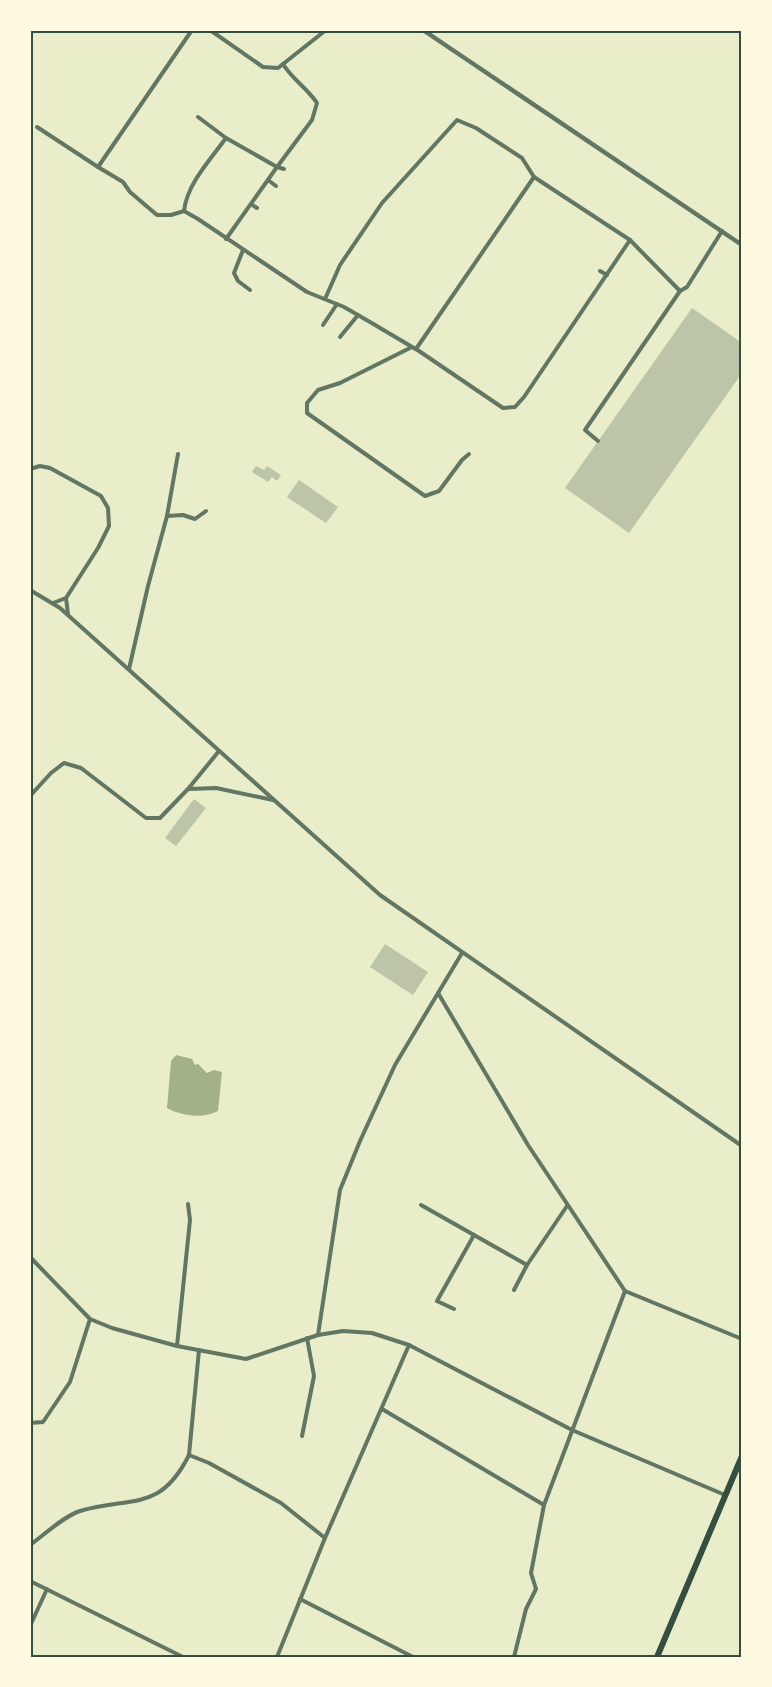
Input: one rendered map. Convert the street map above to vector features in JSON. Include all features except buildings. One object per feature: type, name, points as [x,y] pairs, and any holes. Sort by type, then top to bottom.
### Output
[{"type":"main road","points":[[657,1657],[742,1456]]},
{"type":"street","points":[[98,167],[192,30]]},
{"type":"street","points":[[210,30],[263,67],[278,69],[326,30]]},
{"type":"street","points":[[425,31],[742,245]]},
{"type":"street","points":[[226,239],[312,120],[317,103],[283,64]]},
{"type":"street","points":[[198,117],[226,138],[284,168]]},
{"type":"street","points":[[325,299],[340,265],[382,203],[457,120],[476,128],[522,158],[534,177],[630,240],[680,291]]},
{"type":"street","points":[[37,127],[123,182],[130,192],[157,215],[171,215],[184,211]]},
{"type":"street","points":[[184,211],[185,198],[226,138]]},
{"type":"street","points":[[469,454],[439,491],[425,496],[307,413],[307,403],[318,390],[340,383],[414,348],[534,177]]},
{"type":"street","points":[[267,180],[276,186]]},
{"type":"street","points":[[251,204],[257,208]]},
{"type":"street","points":[[184,211],[306,292],[358,315],[414,348],[503,408],[515,407],[524,397],[630,240]]},
{"type":"street","points":[[241,218],[245,221]]},
{"type":"street","points":[[598,441],[585,430],[680,291],[687,287],[722,231]]},
{"type":"street","points":[[243,250],[234,273],[238,281],[250,291]]},
{"type":"street","points":[[600,271],[606,274]]},
{"type":"street","points":[[323,325],[337,304]]},
{"type":"street","points":[[340,337],[358,315]]},
{"type":"street","points":[[129,670],[167,516],[178,454]]},
{"type":"street","points":[[30,470],[40,466],[50,468],[101,496],[108,508],[109,526],[98,548],[66,597],[52,603]]},
{"type":"street","points":[[167,516],[183,515],[195,519],[206,511]]},
{"type":"street","points":[[30,590],[68,615],[380,895],[742,1146]]},
{"type":"street","points":[[66,597],[68,615]]},
{"type":"street","points":[[30,796],[51,773],[64,763],[81,768],[146,818],[160,818],[188,789],[219,751]]},
{"type":"street","points":[[188,789],[216,788],[274,800]]},
{"type":"street","points":[[318,1335],[340,1190],[395,1065],[462,952]]},
{"type":"street","points":[[438,993],[528,1145],[625,1291],[742,1339]]},
{"type":"street","points":[[177,1346],[190,1220],[188,1204]]},
{"type":"street","points":[[421,1205],[527,1265]]},
{"type":"street","points":[[514,1290],[527,1265],[567,1206]]},
{"type":"street","points":[[454,1310],[437,1301],[474,1235]]},
{"type":"street","points":[[30,1257],[90,1319],[112,1328],[177,1346],[246,1359],[318,1335],[343,1331],[372,1333],[409,1345],[572,1430],[725,1495]]},
{"type":"street","points":[[514,1657],[526,1610],[536,1589],[531,1573],[544,1505],[625,1291]]},
{"type":"street","points":[[30,1423],[43,1422],[70,1382],[90,1319]]},
{"type":"street","points":[[302,1436],[314,1376],[307,1338]]},
{"type":"street","points":[[277,1657],[325,1538],[409,1345]]},
{"type":"street","points":[[30,1545],[78,1512],[140,1501],[162,1491],[179,1475],[189,1455],[199,1350]]},
{"type":"street","points":[[382,1409],[544,1505]]},
{"type":"street","points":[[189,1455],[209,1463],[281,1503],[325,1538]]},
{"type":"street","points":[[30,1581],[183,1657]]},
{"type":"street","points":[[30,1626],[47,1588]]},
{"type":"street","points":[[300,1599],[412,1657]]},
{"type":"shaded area","points":[[176,1055],[192,1059],[195,1065],[198,1064],[207,1073],[214,1070],[222,1072],[218,1111],[192,1116],[167,1108],[171,1061]]}]
